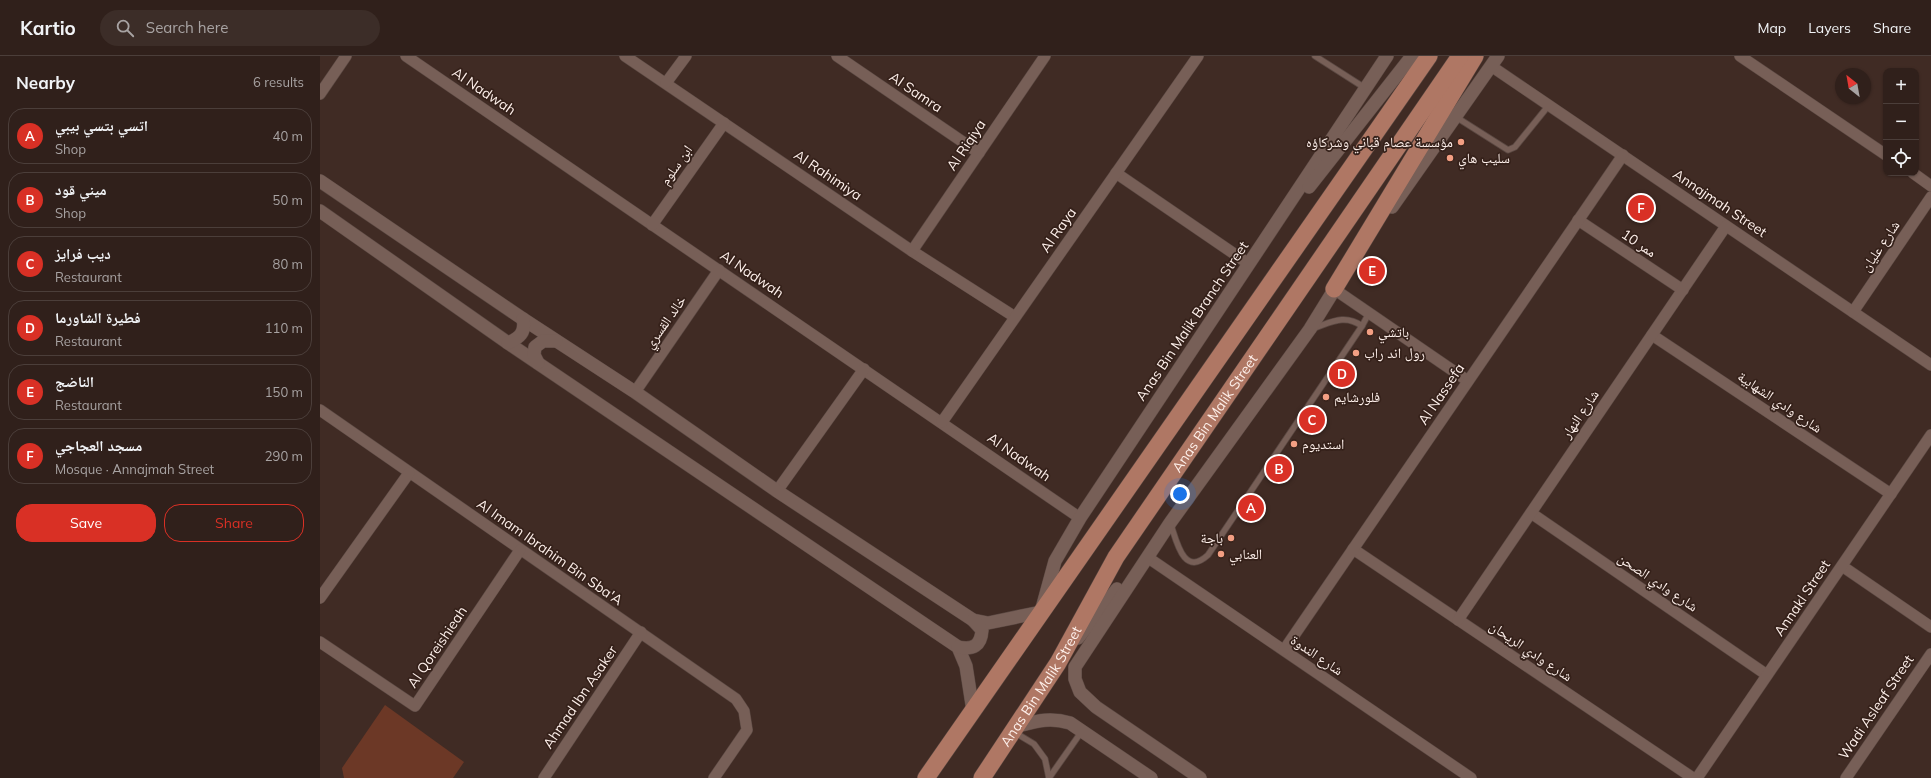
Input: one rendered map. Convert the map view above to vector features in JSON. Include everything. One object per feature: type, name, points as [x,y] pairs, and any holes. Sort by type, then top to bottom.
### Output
[{"type":"main road","points":[[926,778],[1429,56]]},
{"type":"main road","name":"Anas Bin Malik Street","points":[[982,778],[1016,729],[1058,663],[1116,557],[1460,56]]},
{"type":"main road","points":[[1334,289],[1475,56]]},
{"type":"street","points":[[320,94],[346,56]]},
{"type":"street","name":"Al Nadwah","points":[[406,56],[1080,518]]},
{"type":"street","name":"Al Rahimiya","points":[[625,56],[912,251],[1015,317]]},
{"type":"street","points":[[666,83],[686,56]]},
{"type":"street","name":"Al Samra","points":[[836,56],[979,153]]},
{"type":"street","name":"Al Riqiya","points":[[912,251],[1045,56]]},
{"type":"street","name":"Al Raya","points":[[942,422],[1198,56]]},
{"type":"street","name":"Anas Bin Malik Branch Street","points":[[1041,612],[1055,561],[1080,518],[1387,56]]},
{"type":"street","points":[[1116,173],[1249,264],[1412,56]]},
{"type":"street","points":[[1740,56],[1883,153]]},
{"type":"street","points":[[1200,778],[1096,707],[1080,692],[1075,679],[1075,667],[1170,523],[1310,329],[1334,289],[1494,61]]},
{"type":"street","name":"Annajmah Street","points":[[1494,61],[1549,105],[1931,365]]},
{"type":"street","name":"ابن سلوم","points":[[652,225],[724,123]]},
{"type":"street","name":"Al Nassefa","points":[[1284,650],[1623,155]]},
{"type":"street","points":[[1916,176],[1931,186]]},
{"type":"street","points":[[320,181],[523,319],[635,392],[777,491],[973,620],[982,630],[982,637],[979,644],[968,649],[958,647],[508,343],[320,212]]},
{"type":"street","name":"شارع عليان","points":[[1853,312],[1931,197]]},
{"type":"street","name":"ممر 10","points":[[1578,220],[1683,290]]},
{"type":"street","name":"شارع النهار","points":[[1458,620],[1726,226]]},
{"type":"street","name":"خالد القسري","points":[[635,392],[719,270]]},
{"type":"street","points":[[1334,289],[1468,380]]},
{"type":"street","points":[[508,343],[523,333],[525,327],[523,319]]},
{"type":"street","name":"شارع وادي الشهابية","points":[[1652,335],[1891,494]]},
{"type":"street","points":[[538,363],[534,355],[535,347],[543,341],[556,341]]},
{"type":"street","points":[[777,491],[864,369]]},
{"type":"street","name":"Al Imam Ibrahim Bin Sba'A","points":[[320,410],[736,699],[744,711],[747,730],[714,778]]},
{"type":"street","name":"Annakl Street","points":[[1698,778],[1931,435]]},
{"type":"street","points":[[320,598],[409,473]]},
{"type":"street","name":"شارع وادي الصحن","points":[[1531,513],[1767,675]]},
{"type":"street","points":[[1058,663],[1170,523]]},
{"type":"street","name":"شارع وادي الريحان","points":[[1353,549],[1693,778]]},
{"type":"street","name":"Al Qoreishieah","points":[[320,642],[415,706],[520,550]]},
{"type":"street","name":"شارع الندوة","points":[[1147,557],[1471,778]]},
{"type":"street","points":[[1842,566],[1931,627]]},
{"type":"street","points":[[973,620],[988,624],[1041,612]]},
{"type":"street","name":"Ahmad Ibn Asaker","points":[[544,778],[640,632]]},
{"type":"street","points":[[958,647],[966,666],[973,711]]},
{"type":"street","name":"Wadi Asleaf Street","points":[[1846,778],[1930,658]]},
{"type":"street","points":[[1016,729],[1041,720],[1057,719],[1070,723],[1151,778]]},
{"type":"lane","points":[[1315,56],[1366,88]]},
{"type":"lane","points":[[1456,117],[1508,150],[1512,150],[1549,105]]},
{"type":"lane","points":[[1170,523],[1180,551],[1184,557],[1194,563],[1201,561],[1208,555],[1362,326],[1369,313]]},
{"type":"lane","points":[[1310,329],[1342,319],[1353,320],[1362,326]]},
{"type":"lane","points":[[1016,729],[1034,744],[1045,759],[1049,778]]},
{"type":"lane","points":[[1049,778],[1082,730]]},
{"type":"shaded area","points":[[385,705],[464,762],[453,778],[344,778],[342,768]]},
{"type":"place","name":"مؤسسة عصام قباني وشركاؤه","points":[[1461,142]]},
{"type":"place","name":"سليب هاي","points":[[1450,158]]},
{"type":"place","name":"مسجد العجاجي","points":[[1641,208]]},
{"type":"place","name":"الناضج","points":[[1372,271]]},
{"type":"place","name":"باتشي","points":[[1370,332]]},
{"type":"place","name":"رول اند راب","points":[[1356,353]]},
{"type":"place","name":"فطيرة الشاورما","points":[[1342,374]]},
{"type":"place","name":"فلورشايم","points":[[1326,397]]},
{"type":"place","name":"ديب فرايز","points":[[1312,420]]},
{"type":"place","name":"استديوم","points":[[1294,444]]},
{"type":"place","name":"ميني قود","points":[[1279,469]]},
{"type":"place","name":"اتسي بتسي بيبي","points":[[1251,508]]},
{"type":"place","name":"باجة","points":[[1231,538]]},
{"type":"place","name":"العنابي","points":[[1221,554]]}]
